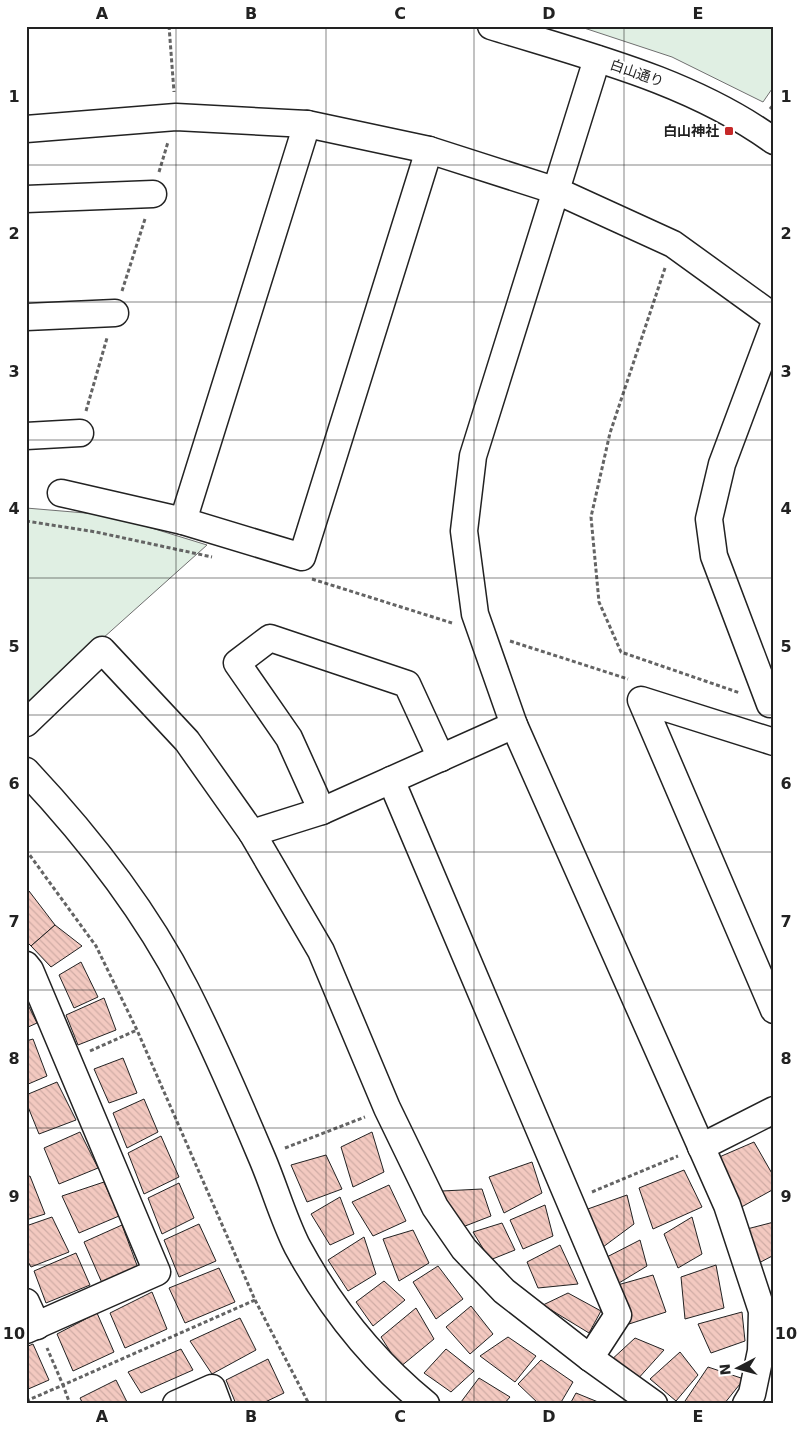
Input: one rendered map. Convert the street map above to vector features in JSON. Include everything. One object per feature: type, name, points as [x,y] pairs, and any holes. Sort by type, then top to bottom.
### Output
[{"type":"street","name":"白山通り","points":[[492,26],[669,84],[702,98],[757,128],[774,141]]},
{"type":"street","points":[[597,59],[473,456],[464,531],[475,614],[514,725],[727,1205],[762,1311],[761,1350],[752,1394],[746,1404]]},
{"type":"street","points":[[26,129],[176,117],[306,124],[429,150],[557,191],[673,244],[774,317]]},
{"type":"street","points":[[183,522],[306,124]]},
{"type":"street","points":[[61,493],[183,522],[302,557],[429,150]]},
{"type":"street","points":[[26,199],[152,194]]},
{"type":"street","points":[[26,317],[115,313]]},
{"type":"street","points":[[770,704],[714,556],[709,520],[722,464],[774,325]]},
{"type":"street","points":[[26,436],[80,433]]},
{"type":"street","points":[[322,811],[289,738],[237,663],[270,638],[407,684],[441,758]]},
{"type":"street","points":[[26,723],[102,650],[187,741],[252,833],[321,950],[387,1108],[435,1207],[464,1249],[504,1291],[590,1358],[654,1404]]},
{"type":"street","points":[[774,742],[641,700],[774,1010]]},
{"type":"street","points":[[252,833],[322,811],[514,725]]},
{"type":"street","points":[[26,771],[69,817],[108,867],[156,938],[185,988],[262,1157],[297,1245],[338,1311],[373,1353],[426,1404]]},
{"type":"street","points":[[391,780],[618,1315],[590,1358]]},
{"type":"street","points":[[26,965],[69,1061],[158,1272],[31,1328],[26,1302]]},
{"type":"street","points":[[701,1147],[774,1110]]},
{"type":"street","points":[[176,1404],[212,1388],[218,1404]]},
{"type":"path","points":[[80,433],[176,117],[169,26]]},
{"type":"path","points":[[673,244],[610,433],[591,517],[599,602],[621,652],[770,704]]},
{"type":"path","points":[[26,521],[96,532],[208,557],[218,556]]},
{"type":"path","points":[[311,578],[632,680]]},
{"type":"path","points":[[26,850],[96,946],[137,1030],[255,1300],[309,1404]]},
{"type":"path","points":[[69,1061],[137,1030]]},
{"type":"path","points":[[262,1157],[387,1108]]},
{"type":"path","points":[[570,1201],[701,1147]]},
{"type":"path","points":[[26,1401],[255,1300]]},
{"type":"path","points":[[31,1328],[62,1385],[70,1404]]},
{"type":"green space","points":[[578,26],[774,26],[774,86],[763,102],[672,57]]},
{"type":"green space","points":[[26,508],[109,515],[207,545],[26,707]]},
{"type":"building","points":[[29,891],[55,925],[31,946],[26,941],[26,893]]},
{"type":"building","points":[[55,925],[82,946],[51,967],[31,946]]},
{"type":"building","points":[[81,962],[98,997],[74,1008],[59,975]]},
{"type":"building","points":[[104,998],[116,1030],[78,1045],[66,1015]]},
{"type":"building","points":[[26,1001],[37,1023],[26,1028]]},
{"type":"building","points":[[33,1039],[47,1076],[26,1085],[26,1041]]},
{"type":"building","points":[[123,1058],[137,1093],[109,1103],[94,1069]]},
{"type":"building","points":[[57,1082],[76,1120],[39,1134],[26,1102],[26,1095]]},
{"type":"building","points":[[144,1099],[158,1132],[127,1148],[113,1113]]},
{"type":"building","points":[[80,1132],[98,1168],[59,1184],[44,1148]]},
{"type":"building","points":[[372,1132],[384,1172],[353,1187],[341,1147]]},
{"type":"building","points":[[161,1136],[179,1177],[144,1194],[128,1153]]},
{"type":"building","points":[[754,1142],[774,1177],[774,1189],[736,1210],[717,1158]]},
{"type":"building","points":[[326,1155],[342,1189],[307,1202],[291,1165]]},
{"type":"building","points":[[532,1162],[542,1193],[504,1213],[489,1177]]},
{"type":"building","points":[[684,1170],[702,1207],[653,1229],[639,1188]]},
{"type":"building","points":[[30,1176],[45,1214],[26,1220],[26,1177]]},
{"type":"building","points":[[104,1182],[119,1216],[79,1233],[62,1196]]},
{"type":"building","points":[[179,1183],[194,1218],[162,1234],[148,1198]]},
{"type":"building","points":[[389,1185],[406,1221],[373,1236],[352,1202]]},
{"type":"building","points":[[482,1189],[491,1216],[460,1228],[442,1191]]},
{"type":"building","points":[[627,1195],[634,1224],[603,1247],[585,1210]]},
{"type":"building","points":[[340,1197],[354,1234],[330,1245],[311,1214]]},
{"type":"building","points":[[545,1205],[553,1236],[523,1249],[510,1220]]},
{"type":"building","points":[[52,1217],[69,1252],[31,1267],[26,1258],[26,1226]]},
{"type":"building","points":[[692,1217],[702,1254],[678,1268],[664,1234]]},
{"type":"building","points":[[774,1222],[774,1255],[757,1264],[747,1229]]},
{"type":"building","points":[[502,1223],[515,1250],[490,1260],[473,1232]]},
{"type":"building","points":[[199,1224],[216,1261],[179,1277],[164,1240]]},
{"type":"building","points":[[122,1225],[138,1268],[102,1283],[84,1242]]},
{"type":"building","points":[[413,1230],[429,1263],[399,1281],[383,1239]]},
{"type":"building","points":[[364,1237],[376,1274],[348,1291],[328,1260]]},
{"type":"building","points":[[640,1240],[647,1266],[614,1286],[601,1260]]},
{"type":"building","points":[[560,1245],[578,1284],[538,1288],[527,1262]]},
{"type":"building","points":[[76,1253],[90,1285],[46,1303],[34,1271]]},
{"type":"building","points":[[716,1265],[724,1308],[685,1319],[681,1277]]},
{"type":"building","points":[[438,1266],[463,1299],[436,1319],[413,1282]]},
{"type":"building","points":[[219,1268],[235,1302],[185,1323],[169,1288]]},
{"type":"building","points":[[653,1275],[666,1312],[626,1325],[614,1286]]},
{"type":"building","points":[[384,1281],[405,1300],[373,1326],[356,1302]]},
{"type":"building","points":[[152,1292],[167,1329],[125,1348],[110,1313]]},
{"type":"building","points":[[568,1293],[601,1311],[589,1333],[543,1305]]},
{"type":"building","points":[[471,1306],[493,1334],[470,1354],[446,1327]]},
{"type":"building","points":[[416,1308],[434,1339],[400,1367],[381,1337]]},
{"type":"building","points":[[742,1312],[745,1341],[711,1353],[698,1324]]},
{"type":"building","points":[[97,1313],[114,1352],[73,1371],[57,1334]]},
{"type":"building","points":[[240,1318],[256,1350],[212,1374],[190,1341]]},
{"type":"building","points":[[508,1337],[536,1356],[515,1382],[480,1356]]},
{"type":"building","points":[[635,1338],[664,1350],[636,1381],[609,1362]]},
{"type":"building","points":[[33,1344],[49,1380],[26,1390],[26,1347]]},
{"type":"building","points":[[181,1349],[193,1370],[141,1393],[128,1372]]},
{"type":"building","points":[[446,1349],[474,1371],[451,1392],[424,1373]]},
{"type":"building","points":[[680,1352],[698,1375],[676,1401],[650,1379]]},
{"type":"building","points":[[268,1359],[284,1393],[261,1404],[236,1404],[226,1380]]},
{"type":"building","points":[[541,1360],[573,1382],[560,1404],[539,1404],[518,1384]]},
{"type":"building","points":[[708,1367],[744,1379],[724,1404],[683,1404]]},
{"type":"building","points":[[479,1378],[510,1397],[504,1404],[461,1402]]},
{"type":"building","points":[[116,1380],[128,1404],[83,1404],[80,1398]]},
{"type":"building","points":[[576,1393],[603,1404],[570,1404]]},
{"type":"place","name":"白山神社","points":[[729,131]]}]
